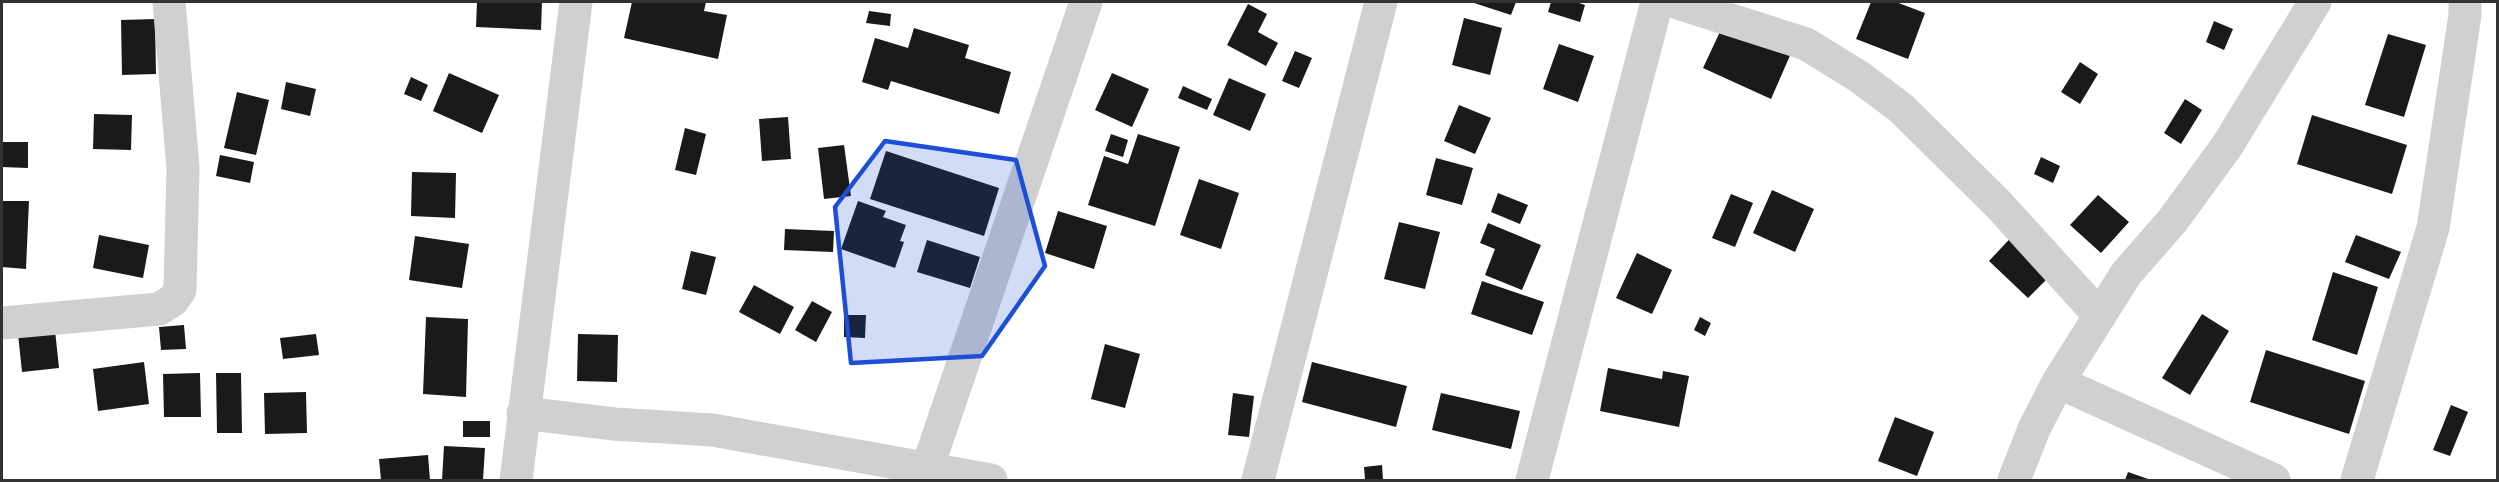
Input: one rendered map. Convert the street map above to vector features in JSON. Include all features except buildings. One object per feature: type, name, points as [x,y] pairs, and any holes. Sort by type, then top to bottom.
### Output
[{"type":"street","points":[[2,322],[159,309],[173,300],[180,290],[183,168],[169,2]]},
{"type":"street","points":[[516,480],[576,2]]},
{"type":"street","points":[[927,469],[1086,2]]},
{"type":"street","points":[[1258,480],[1381,2]]},
{"type":"street","points":[[1532,480],[1657,2]]},
{"type":"street","points":[[1676,2],[1806,44],[1858,76],[1900,108],[2000,206],[2100,316]]},
{"type":"street","points":[[2013,480],[2034,429],[2058,382],[2126,274],[2173,220],[2227,146],[2315,2]]},
{"type":"street","points":[[2358,480],[2433,228],[2465,15],[2465,2]]},
{"type":"street","points":[[2058,382],[2274,480]]},
{"type":"street","points":[[523,413],[614,424],[712,430],[991,480]]},
{"type":"highlighted area","points":[[885,141],[1016,160],[1045,266],[982,356],[851,363],[835,207]]}]
